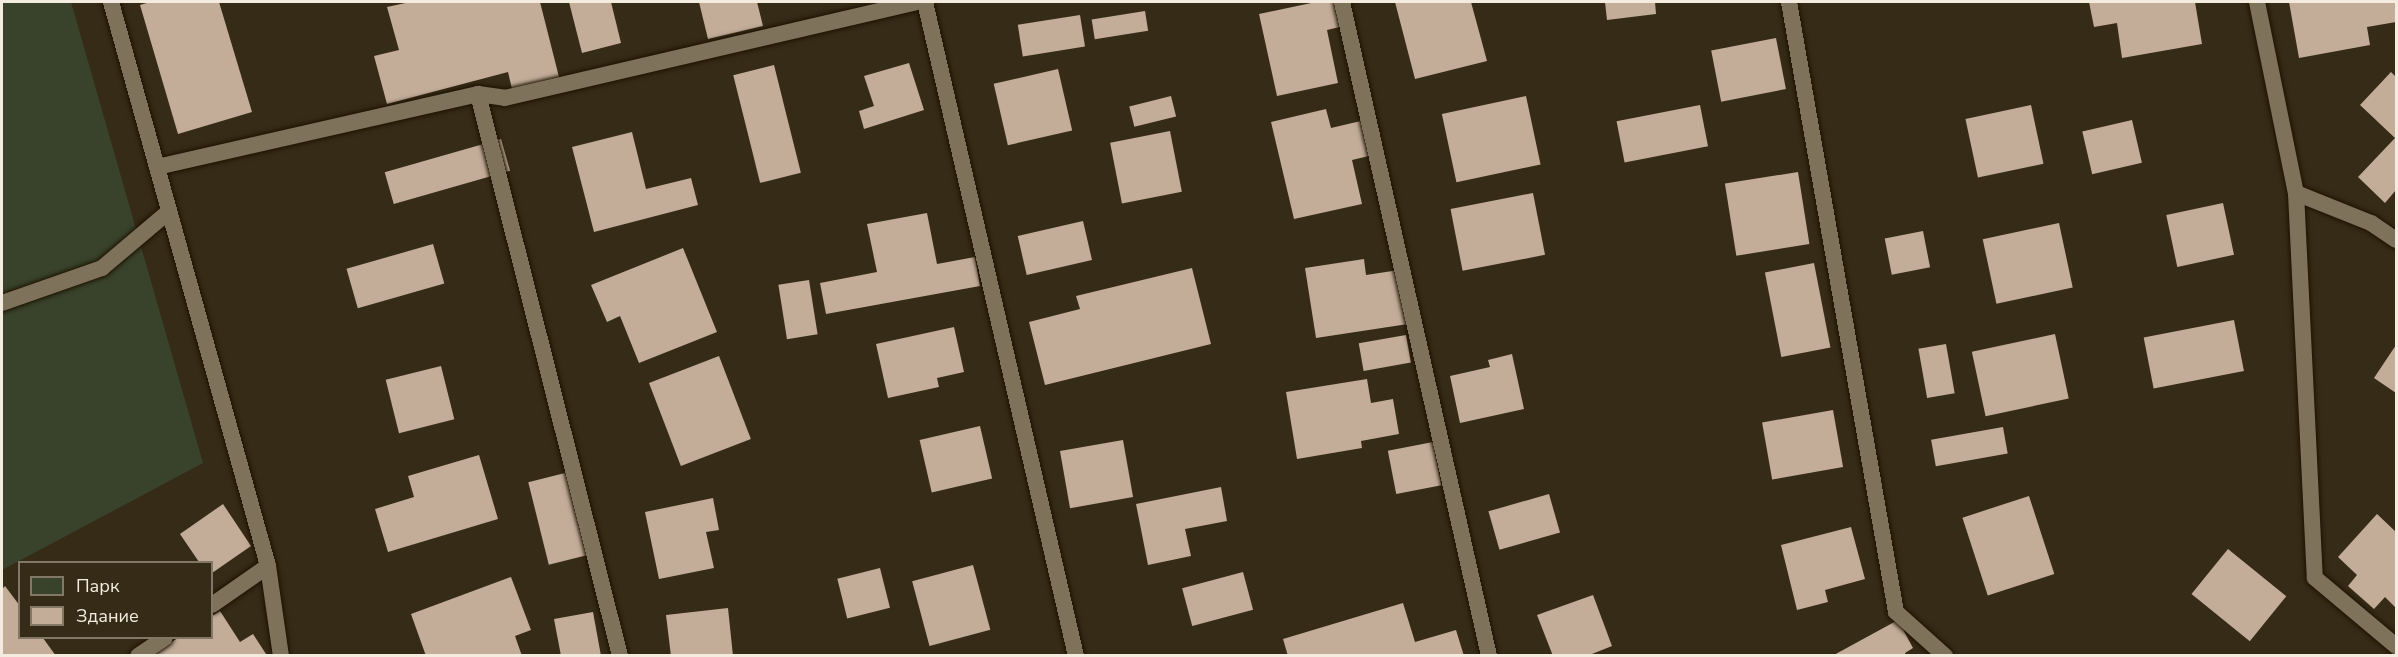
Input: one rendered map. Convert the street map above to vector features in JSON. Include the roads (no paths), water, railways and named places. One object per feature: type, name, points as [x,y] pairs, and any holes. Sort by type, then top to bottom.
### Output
[{"type":"lane","points":[[111,2],[157,167],[167,213],[268,566],[281,656]]},
{"type":"lane","points":[[157,167],[478,94],[505,98],[916,2]]},
{"type":"lane","points":[[925,2],[1076,656]]},
{"type":"lane","points":[[1342,2],[1489,656]]},
{"type":"lane","points":[[1789,2],[1896,612],[1945,656]]},
{"type":"lane","points":[[2257,2],[2296,193],[2315,578],[2397,646]]},
{"type":"lane","points":[[478,94],[621,656]]},
{"type":"lane","points":[[2296,193],[2371,223],[2397,240]]},
{"type":"lane","points":[[2,303],[102,268],[167,213]]},
{"type":"lane","points":[[213,604],[268,566]]},
{"type":"lane","points":[[138,656],[164,639]]}]
